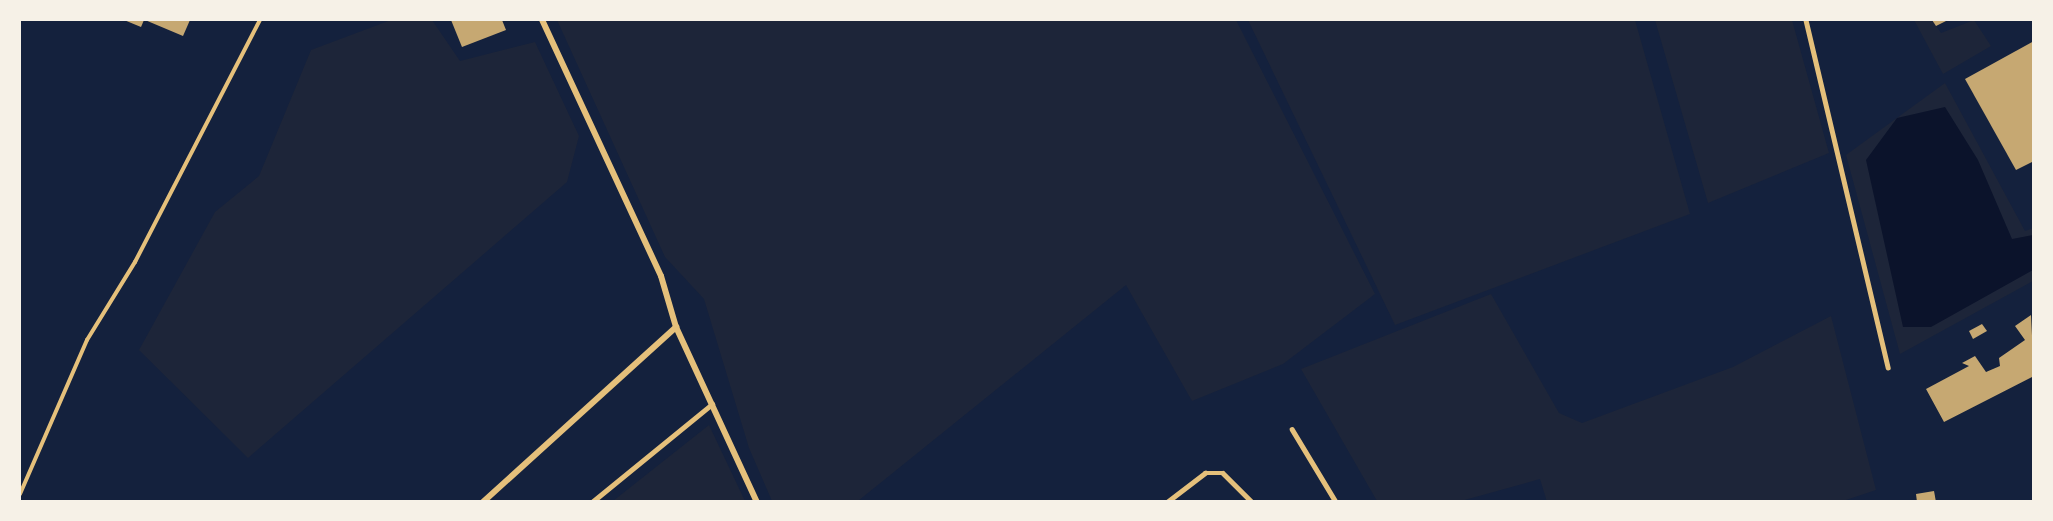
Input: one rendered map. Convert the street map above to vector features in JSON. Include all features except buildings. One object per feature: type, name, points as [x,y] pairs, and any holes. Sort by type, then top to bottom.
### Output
[{"type":"street","points":[[542,20],[661,276],[676,327],[757,501]]},
{"type":"street","points":[[483,501],[676,327]]},
{"type":"lane","points":[[1806,20],[1888,367]]},
{"type":"lane","points":[[591,501],[712,404]]},
{"type":"lane","points":[[1292,429],[1336,501]]},
{"type":"lane","points":[[1167,501],[1205,473],[1223,473],[1251,501]]},
{"type":"lane","points":[[1502,501],[1510,501]]},
{"type":"path","points":[[20,494],[87,340],[135,262],[260,20]]},
{"type":"shaded area","points":[[391,20],[432,20],[460,61],[535,42],[579,136],[567,182],[248,458],[139,350],[215,212],[259,176],[311,50]]},
{"type":"shaded area","points":[[557,20],[1236,20],[1375,294],[1283,364],[1192,401],[1126,285],[858,501],[772,501],[749,448],[704,299],[665,257]]},
{"type":"shaded area","points":[[1248,20],[1635,20],[1690,214],[1395,325]]},
{"type":"shaded area","points":[[1655,20],[1792,20],[1829,153],[1708,203]]},
{"type":"shaded area","points":[[1914,20],[1932,20],[1941,33],[1974,20],[1991,46],[1943,74]]},
{"type":"shaded area","points":[[1945,83],[2025,231],[2033,228],[2033,281],[1900,354],[1846,155]]},
{"type":"shaded area","points":[[1945,107],[1978,160],[2012,239],[2033,235],[2033,270],[1931,327],[1903,327],[1866,160],[1897,118]]},
{"type":"shaded area","points":[[1491,294],[1559,413],[1582,423],[1733,367],[1831,316],[1876,490],[1840,502],[1547,502],[1540,479],[1461,501],[1377,501],[1301,369]]},
{"type":"shaded area","points":[[709,425],[745,501],[613,501]]}]
